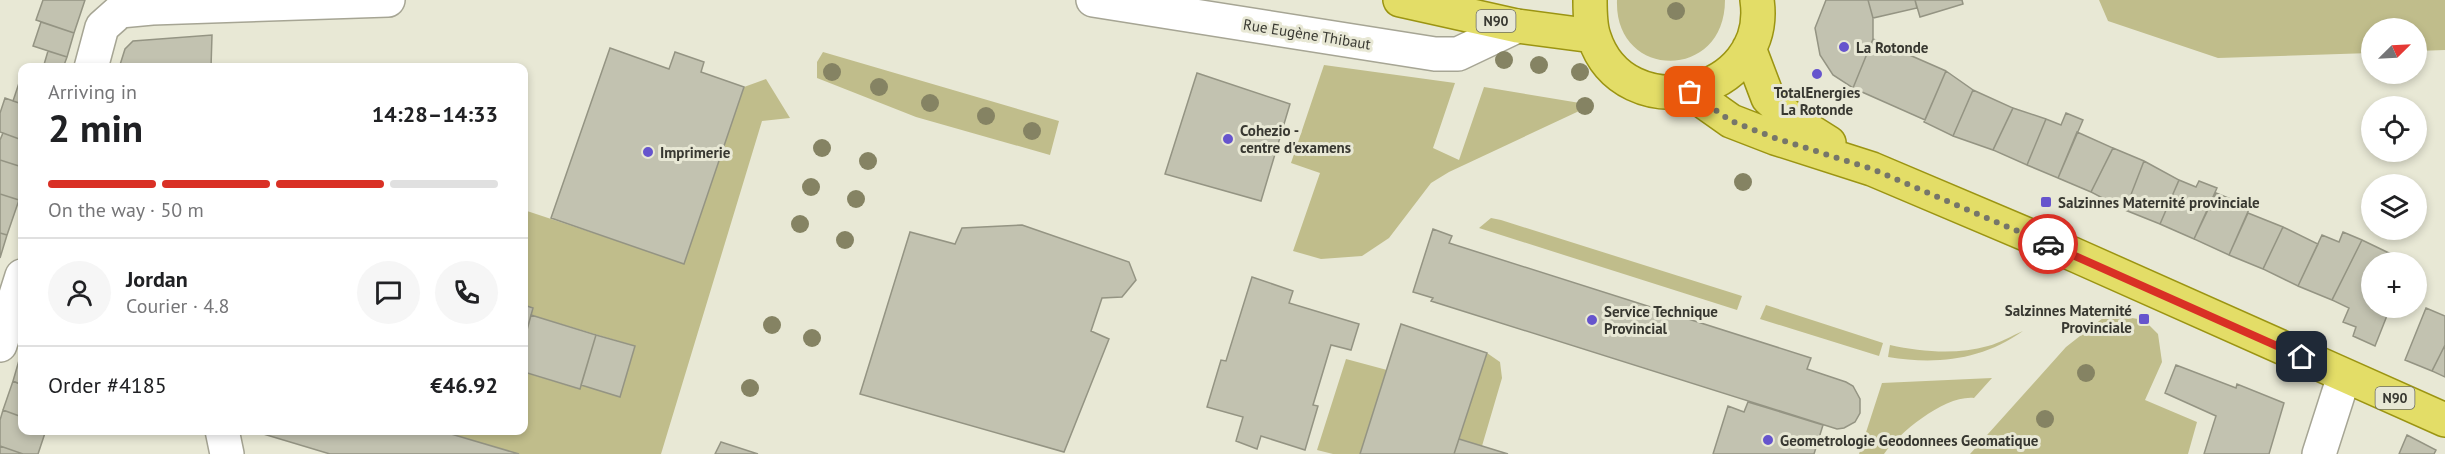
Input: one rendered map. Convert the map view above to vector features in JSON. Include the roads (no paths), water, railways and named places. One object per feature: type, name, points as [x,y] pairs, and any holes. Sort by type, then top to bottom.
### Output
[{"type":"main road","name":"N90","points":[[1400,0],[1517,26],[1593,36]]},
{"type":"main road","points":[[1590,0],[1593,36],[1604,56],[1619,73],[1638,86],[1664,93],[1690,92],[1714,83],[1734,68],[1749,48],[1754,34],[1758,1]]},
{"type":"main road","name":"N90","points":[[1749,48],[1768,98],[1791,120],[1872,169]]},
{"type":"main road","name":"N90","points":[[1690,92],[1731,121],[1775,138],[1872,169],[2068,252],[2445,420]]},
{"type":"street","points":[[92,63],[102,27],[120,11],[388,0]]},
{"type":"street","name":"Rue Eugène Thibaut","points":[[1092,0],[1435,54],[1458,54],[1517,26]]},
{"type":"street","points":[[0,345],[18,289]]},
{"type":"street","points":[[2319,454],[2344,376]]},
{"type":"street","points":[[223,435],[227,454]]},
{"type":"place","name":"La Rotonde","points":[[1844,47]]},
{"type":"place","name":"TotalEnergies La Rotonde","points":[[1817,74]]},
{"type":"place","name":"Cohezio - centre d'examens","points":[[1228,139]]},
{"type":"place","name":"Imprimerie","points":[[648,152]]},
{"type":"place","name":"Salzinnes Maternité provinciale","points":[[2046,202]]},
{"type":"place","name":"Salzinnes Maternité Provinciale","points":[[2144,319]]},
{"type":"place","name":"Service Technique Provincial","points":[[1592,320]]},
{"type":"place","name":"Geometrologie Geodonnees Geomatique","points":[[1768,440]]}]
